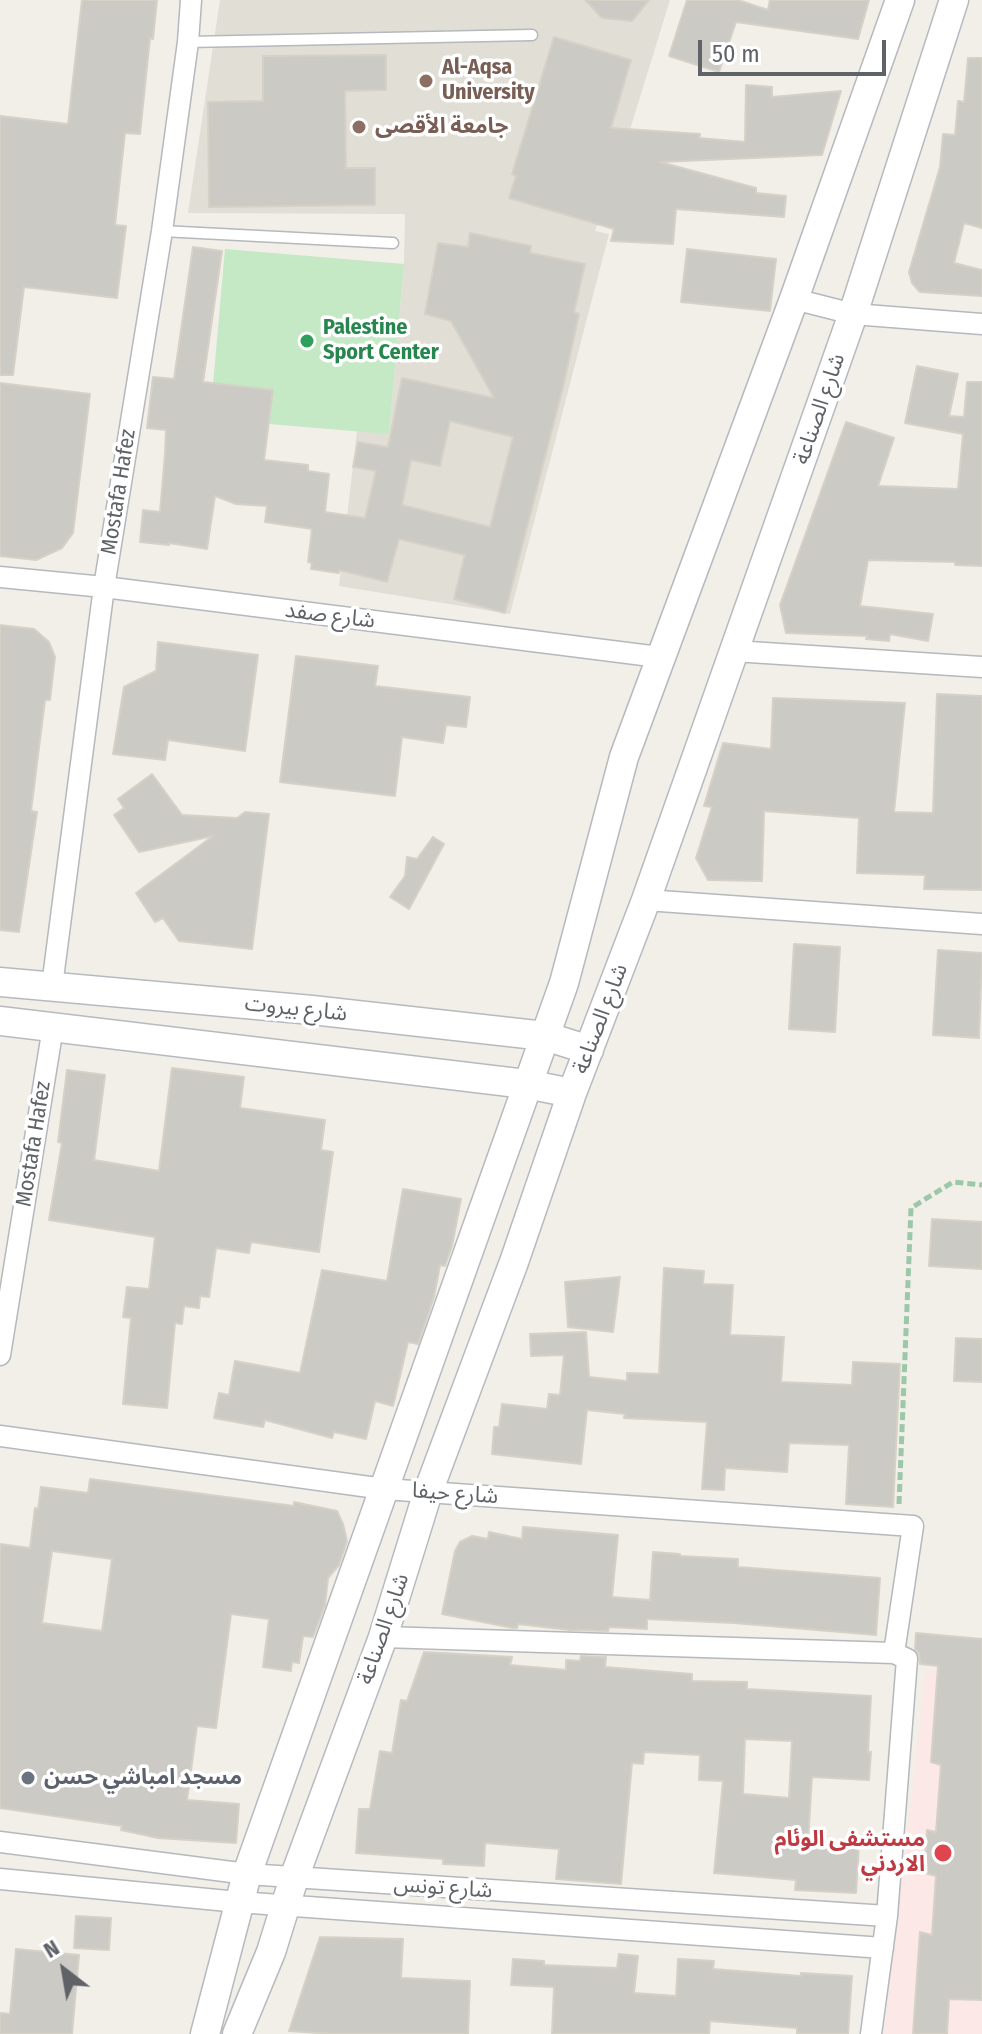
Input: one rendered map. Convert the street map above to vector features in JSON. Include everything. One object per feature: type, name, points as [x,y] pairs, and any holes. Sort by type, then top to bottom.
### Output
[{"type":"main road","name":"شارع الصناعة","points":[[205,2034],[247,1874],[564,983],[624,757],[794,299],[900,0]]},
{"type":"main road","name":"شارع الصناعة","points":[[237,2034],[271,1952],[290,1891],[383,1637],[428,1492],[514,1262],[572,1093],[646,900],[853,314],[954,0]]},
{"type":"main road","name":"شارع بيروت","points":[[0,982],[312,1010],[545,1036],[589,1050]]},
{"type":"main road","points":[[0,1021],[526,1084],[572,1093]]},
{"type":"street","name":"Mostafa Hafez","points":[[52,986],[104,587],[162,231],[191,0]]},
{"type":"street","points":[[794,299],[853,314],[982,324]]},
{"type":"street","name":"شارع صفد","points":[[0,577],[104,587],[659,657]]},
{"type":"street","points":[[734,651],[982,667]]},
{"type":"street","points":[[646,900],[982,924]]},
{"type":"street","name":"Mostafa Hafez","points":[[0,1355],[53,1027]]},
{"type":"street","name":"شارع حيفا","points":[[0,1436],[384,1489],[905,1526]]},
{"type":"street","points":[[894,1653],[905,1526]]},
{"type":"street","points":[[383,1637],[894,1653],[907,1659],[887,1916],[871,2034]]},
{"type":"street","name":"شارع تونس","points":[[0,1842],[247,1874],[290,1891],[883,1948]]},
{"type":"street","name":"شارع تونس","points":[[0,1879],[238,1902],[290,1891],[887,1916]]},
{"type":"lane","points":[[188,42],[532,35]]},
{"type":"lane","points":[[162,231],[393,243]]},
{"type":"path","points":[[905,1526],[911,1208],[953,1182],[982,1185]]},
{"type":"shaded area","points":[[220,0],[670,0],[620,162],[595,231],[609,234],[510,614],[339,586],[357,431],[389,433],[404,264],[405,214],[188,213]]},
{"type":"shaded area","name":"مستشفى الوئام الاردني","points":[[926,1670],[982,1673],[982,2034],[884,2034]]},
{"type":"green space","name":"Palestine Sport Center","points":[[225,249],[404,264],[389,434],[210,419]]},
{"type":"building","points":[[82,0],[157,0],[140,134],[125,133],[115,225],[126,226],[117,298],[24,287],[13,375],[0,375],[0,116],[68,124]]},
{"type":"building","points":[[585,0],[649,0],[632,21],[602,18]]},
{"type":"building","points":[[687,0],[738,0],[768,10],[770,0],[869,0],[858,39],[736,22],[719,72],[669,56]]},
{"type":"building","points":[[554,37],[631,60],[611,128],[700,134],[699,138],[745,142],[746,85],[772,87],[772,97],[841,91],[822,155],[660,162],[756,188],[756,193],[786,196],[784,217],[676,209],[673,244],[611,241],[614,229],[509,198],[516,176],[512,174]]},
{"type":"building","points":[[386,55],[386,90],[345,91],[346,168],[375,168],[375,205],[209,207],[208,102],[263,101],[263,56]]},
{"type":"building","points":[[968,58],[982,58],[982,228],[964,223],[954,263],[982,270],[982,296],[920,292],[912,283],[909,272],[940,167],[943,134],[955,135],[958,101],[964,102]]},
{"type":"building","points":[[470,233],[531,246],[530,253],[585,264],[574,312],[579,314],[564,383],[505,613],[454,599],[465,555],[399,539],[387,582],[339,570],[339,573],[311,569],[312,563],[308,562],[312,529],[265,522],[267,506],[236,504],[215,496],[207,549],[140,542],[143,510],[160,512],[165,454],[166,430],[147,428],[153,377],[174,379],[193,247],[222,251],[203,382],[273,390],[264,460],[308,465],[308,471],[329,474],[325,512],[365,518],[376,471],[353,467],[358,442],[388,447],[402,378],[494,398],[451,321],[425,314],[438,243],[468,247]],"holes":[[[450,421],[513,437],[490,527],[402,505],[411,460],[440,466]]]},
{"type":"building","points":[[687,249],[776,259],[770,311],[681,302]]},
{"type":"building","points":[[917,366],[958,374],[949,416],[964,417],[967,382],[982,382],[982,566],[955,565],[955,562],[868,560],[860,606],[933,614],[928,641],[890,634],[889,641],[866,639],[867,636],[786,633],[780,605],[846,422],[894,438],[878,486],[958,489],[963,434],[905,423]]},
{"type":"building","points":[[0,383],[90,394],[73,533],[62,548],[36,560],[0,556]]},
{"type":"building","points":[[0,625],[34,629],[49,642],[55,657],[50,700],[45,700],[31,811],[37,812],[19,932],[0,930]]},
{"type":"building","points":[[158,642],[258,655],[245,751],[168,740],[165,760],[113,754],[124,687],[156,671]]},
{"type":"building","points":[[296,656],[378,666],[375,686],[470,697],[466,727],[446,725],[443,743],[402,737],[395,796],[280,782]]},
{"type":"building","points":[[937,694],[982,696],[982,890],[924,889],[925,875],[857,873],[859,818],[764,811],[762,881],[708,880],[696,858],[712,807],[704,806],[723,743],[771,749],[773,698],[905,703],[894,812],[933,813]]},
{"type":"building","points":[[152,774],[182,815],[237,818],[245,812],[269,814],[252,949],[179,941],[163,918],[155,922],[136,893],[213,836],[139,852],[114,815],[124,808],[118,799]]},
{"type":"building","points":[[433,837],[444,844],[409,909],[390,897],[405,876],[407,857],[417,859]]},
{"type":"building","points":[[794,944],[840,947],[835,1032],[789,1029]]},
{"type":"building","points":[[938,950],[982,953],[979,1038],[933,1035]]},
{"type":"building","points":[[172,1068],[244,1077],[240,1108],[325,1120],[321,1150],[333,1152],[319,1252],[251,1242],[249,1253],[216,1248],[209,1297],[200,1296],[199,1308],[184,1306],[182,1324],[175,1323],[167,1408],[123,1404],[131,1318],[123,1317],[127,1287],[149,1289],[155,1237],[49,1220],[62,1143],[58,1142],[67,1070],[105,1075],[94,1160],[159,1171]]},
{"type":"building","points":[[403,1189],[461,1199],[452,1246],[445,1266],[440,1265],[434,1297],[418,1344],[408,1342],[393,1406],[375,1401],[366,1439],[334,1432],[332,1438],[265,1420],[263,1427],[214,1418],[219,1393],[229,1395],[235,1361],[300,1373],[322,1270],[387,1281]]},
{"type":"building","points":[[932,1219],[982,1222],[982,1269],[929,1266]]},
{"type":"building","points":[[664,1268],[704,1271],[703,1284],[733,1285],[730,1335],[784,1337],[781,1382],[852,1385],[853,1362],[900,1364],[893,1507],[846,1504],[849,1445],[789,1443],[787,1472],[725,1468],[724,1490],[702,1489],[707,1422],[624,1418],[625,1414],[587,1410],[581,1464],[492,1454],[494,1427],[499,1427],[502,1404],[547,1409],[549,1394],[560,1395],[564,1355],[531,1356],[530,1334],[586,1332],[589,1377],[627,1381],[627,1373],[659,1374]]},
{"type":"building","points":[[620,1277],[613,1332],[568,1327],[565,1282]]},
{"type":"building","points":[[956,1338],[982,1339],[982,1382],[954,1381]]},
{"type":"building","points":[[90,1479],[294,1506],[294,1502],[337,1511],[343,1524],[347,1541],[339,1565],[328,1578],[325,1605],[313,1637],[303,1636],[299,1663],[292,1662],[291,1671],[263,1667],[269,1619],[231,1614],[216,1728],[197,1726],[187,1800],[239,1804],[236,1843],[158,1838],[121,1830],[122,1826],[0,1808],[0,1544],[30,1548],[41,1487],[88,1493]],"holes":[[[52,1551],[112,1559],[102,1631],[42,1623]]]},
{"type":"building","points":[[523,1527],[618,1535],[612,1597],[650,1600],[653,1552],[738,1559],[738,1567],[880,1578],[876,1635],[647,1619],[647,1629],[609,1627],[608,1631],[569,1630],[518,1624],[517,1628],[513,1628],[442,1614],[455,1551],[460,1542],[472,1536],[488,1539],[489,1532],[522,1539]]},
{"type":"building","name":"مستشفى الوئام الاردني","points":[[916,1633],[982,1639],[982,2000],[949,1999],[947,2034],[913,2034],[920,1932],[932,1935],[936,1876],[924,1873],[927,1830],[936,1832],[941,1765],[931,1762],[938,1666],[920,1664],[919,1653],[915,1649]]},
{"type":"building","points":[[424,1652],[512,1657],[510,1665],[566,1670],[566,1660],[580,1661],[581,1656],[606,1657],[605,1667],[692,1674],[692,1681],[747,1682],[747,1689],[871,1696],[869,1780],[812,1777],[808,1841],[859,1844],[856,1893],[795,1890],[796,1880],[714,1873],[723,1781],[699,1780],[700,1755],[644,1752],[643,1764],[632,1763],[621,1884],[556,1879],[559,1849],[485,1843],[484,1866],[443,1864],[443,1859],[356,1853],[359,1809],[370,1809],[380,1751],[392,1753],[401,1700],[407,1701]],"holes":[[[745,1739],[792,1741],[789,1798],[743,1794]]]},
{"type":"building","points":[[76,1916],[111,1918],[109,1950],[74,1948]]},
{"type":"building","points":[[320,1937],[403,1939],[401,1978],[470,1981],[468,2034],[289,2031]]},
{"type":"building","points":[[16,1949],[79,1955],[72,2034],[0,2034],[0,2013],[10,2014]]},
{"type":"building","points":[[619,1954],[638,1956],[634,1993],[676,1996],[678,1959],[714,1961],[713,1969],[801,1976],[801,1973],[852,1976],[848,2034],[797,2034],[797,2028],[710,2021],[709,2034],[552,2034],[554,1987],[511,1985],[513,1959],[544,1961],[544,1965],[617,1968]]},
{"type":"place","name":"Al-Aqsa University","points":[[426,81]]},
{"type":"place","name":"جامعة الأقصى","points":[[359,127]]},
{"type":"place","name":"Palestine Sport Center","points":[[307,341]]},
{"type":"place","name":"مسجد امباشي حسن","points":[[28,1778]]},
{"type":"place","name":"مستشفى الوئام الاردني","points":[[943,1853]]}]
